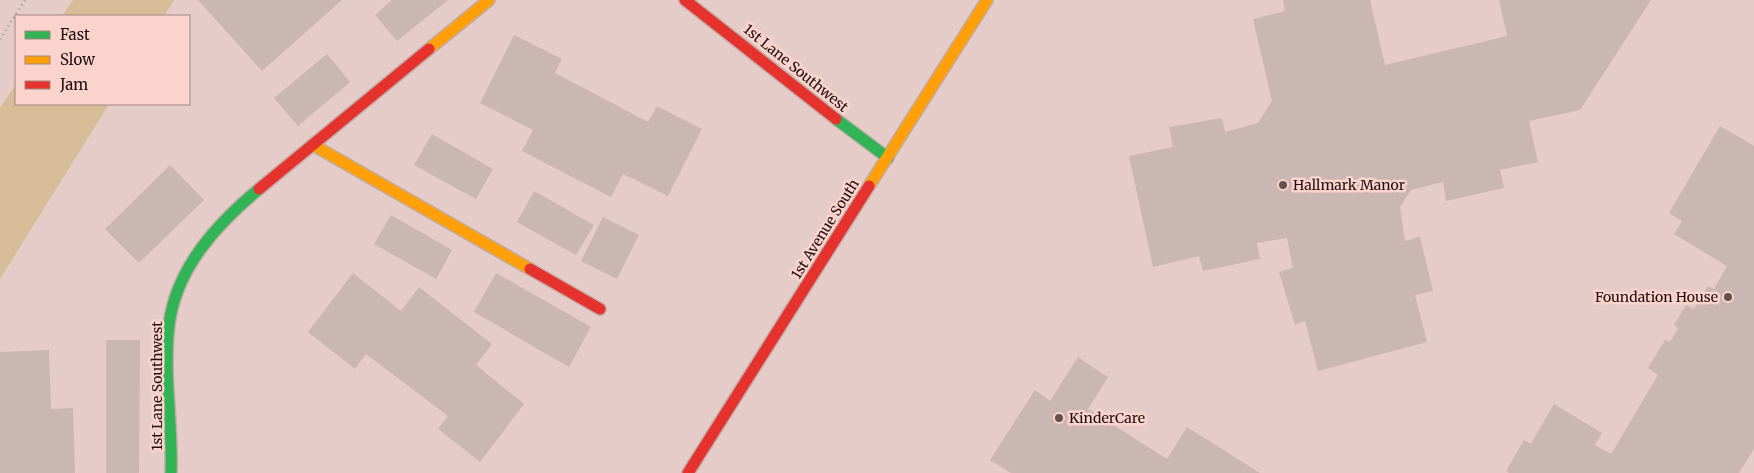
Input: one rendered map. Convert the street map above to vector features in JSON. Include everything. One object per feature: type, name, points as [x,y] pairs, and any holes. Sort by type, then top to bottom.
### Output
[{"type":"street","name":"1st Lane Southwest","points":[[171,473],[170,324],[173,308],[186,273],[196,254],[226,219],[489,0]]},
{"type":"street","name":"1st Lane Southwest","points":[[685,0],[888,158]]},
{"type":"street","name":"1st Avenue South","points":[[688,473],[987,0]]},
{"type":"street","points":[[313,145],[600,309]]},
{"type":"path","points":[[15,15],[25,0]]},
{"type":"path","points":[[0,39],[15,16]]},
{"type":"shaded area","points":[[73,0],[174,0],[165,15],[63,15]]},
{"type":"shaded area","points":[[15,86],[15,105],[108,105],[0,279],[0,108]]},
{"type":"building","points":[[198,0],[342,0],[262,71]]},
{"type":"building","points":[[392,0],[448,0],[397,41],[375,15]]},
{"type":"building","name":"Hallmark Manor","points":[[1283,0],[1370,0],[1385,65],[1507,36],[1499,0],[1651,0],[1580,110],[1529,121],[1538,162],[1500,170],[1504,188],[1446,201],[1443,182],[1411,190],[1400,207],[1405,241],[1420,237],[1433,291],[1415,295],[1427,342],[1318,371],[1305,321],[1295,325],[1279,272],[1293,268],[1287,238],[1257,243],[1260,259],[1203,271],[1199,256],[1153,267],[1129,156],[1173,147],[1169,127],[1222,118],[1225,132],[1258,123],[1272,101],[1253,19],[1285,11]]},
{"type":"building","points":[[514,35],[562,59],[555,73],[648,122],[657,106],[702,129],[668,196],[623,174],[611,197],[522,151],[533,130],[480,103]]},
{"type":"building","points":[[327,54],[350,82],[298,126],[274,98]]},
{"type":"building","name":"Foundation House","points":[[1720,126],[1754,146],[1754,449],[1739,473],[1509,473],[1506,471],[1524,440],[1531,444],[1554,404],[1602,433],[1595,445],[1611,454],[1658,375],[1648,368],[1665,340],[1670,342],[1678,328],[1674,325],[1686,305],[1694,309],[1708,286],[1714,289],[1727,266],[1674,234],[1682,221],[1669,213]]},
{"type":"building","points":[[432,134],[493,169],[476,199],[414,165]]},
{"type":"building","points":[[170,165],[204,200],[139,263],[105,229]]},
{"type":"building","points":[[534,191],[594,225],[576,255],[517,222]]},
{"type":"building","points":[[391,215],[452,250],[436,279],[374,244]]},
{"type":"building","points":[[603,217],[639,235],[617,279],[581,261]]},
{"type":"building","points":[[353,273],[401,311],[419,287],[492,344],[476,365],[524,404],[480,462],[438,429],[448,416],[366,354],[355,369],[308,332]]},
{"type":"building","points":[[496,273],[591,327],[569,367],[474,312]]},
{"type":"building","points":[[106,340],[140,340],[139,473],[106,473]]},
{"type":"building","points":[[49,350],[51,409],[73,408],[75,473],[0,473],[0,352]]},
{"type":"building","name":"KinderCare","points":[[1078,357],[1108,377],[1088,409],[1167,459],[1187,427],[1260,473],[1011,473],[990,460],[1035,390],[1050,401]]},
{"type":"traffic: fast","points":[[836,119],[888,158]]},
{"type":"traffic: fast","points":[[171,473],[167,343],[173,304],[189,266],[201,249],[228,217],[259,189]]},
{"type":"traffic: slow","points":[[429,49],[489,0]]},
{"type":"traffic: slow","points":[[869,186],[987,0]]},
{"type":"traffic: slow","points":[[313,145],[530,269]]},
{"type":"traffic: jam","points":[[685,0],[836,119]]},
{"type":"traffic: jam","points":[[259,189],[429,49]]},
{"type":"traffic: jam","points":[[688,473],[869,186]]},
{"type":"traffic: jam","points":[[530,269],[600,309]]},
{"type":"place","name":"Hallmark Manor","points":[[1283,185]]},
{"type":"place","name":"Foundation House","points":[[1728,297]]},
{"type":"place","name":"KinderCare","points":[[1059,418]]}]
